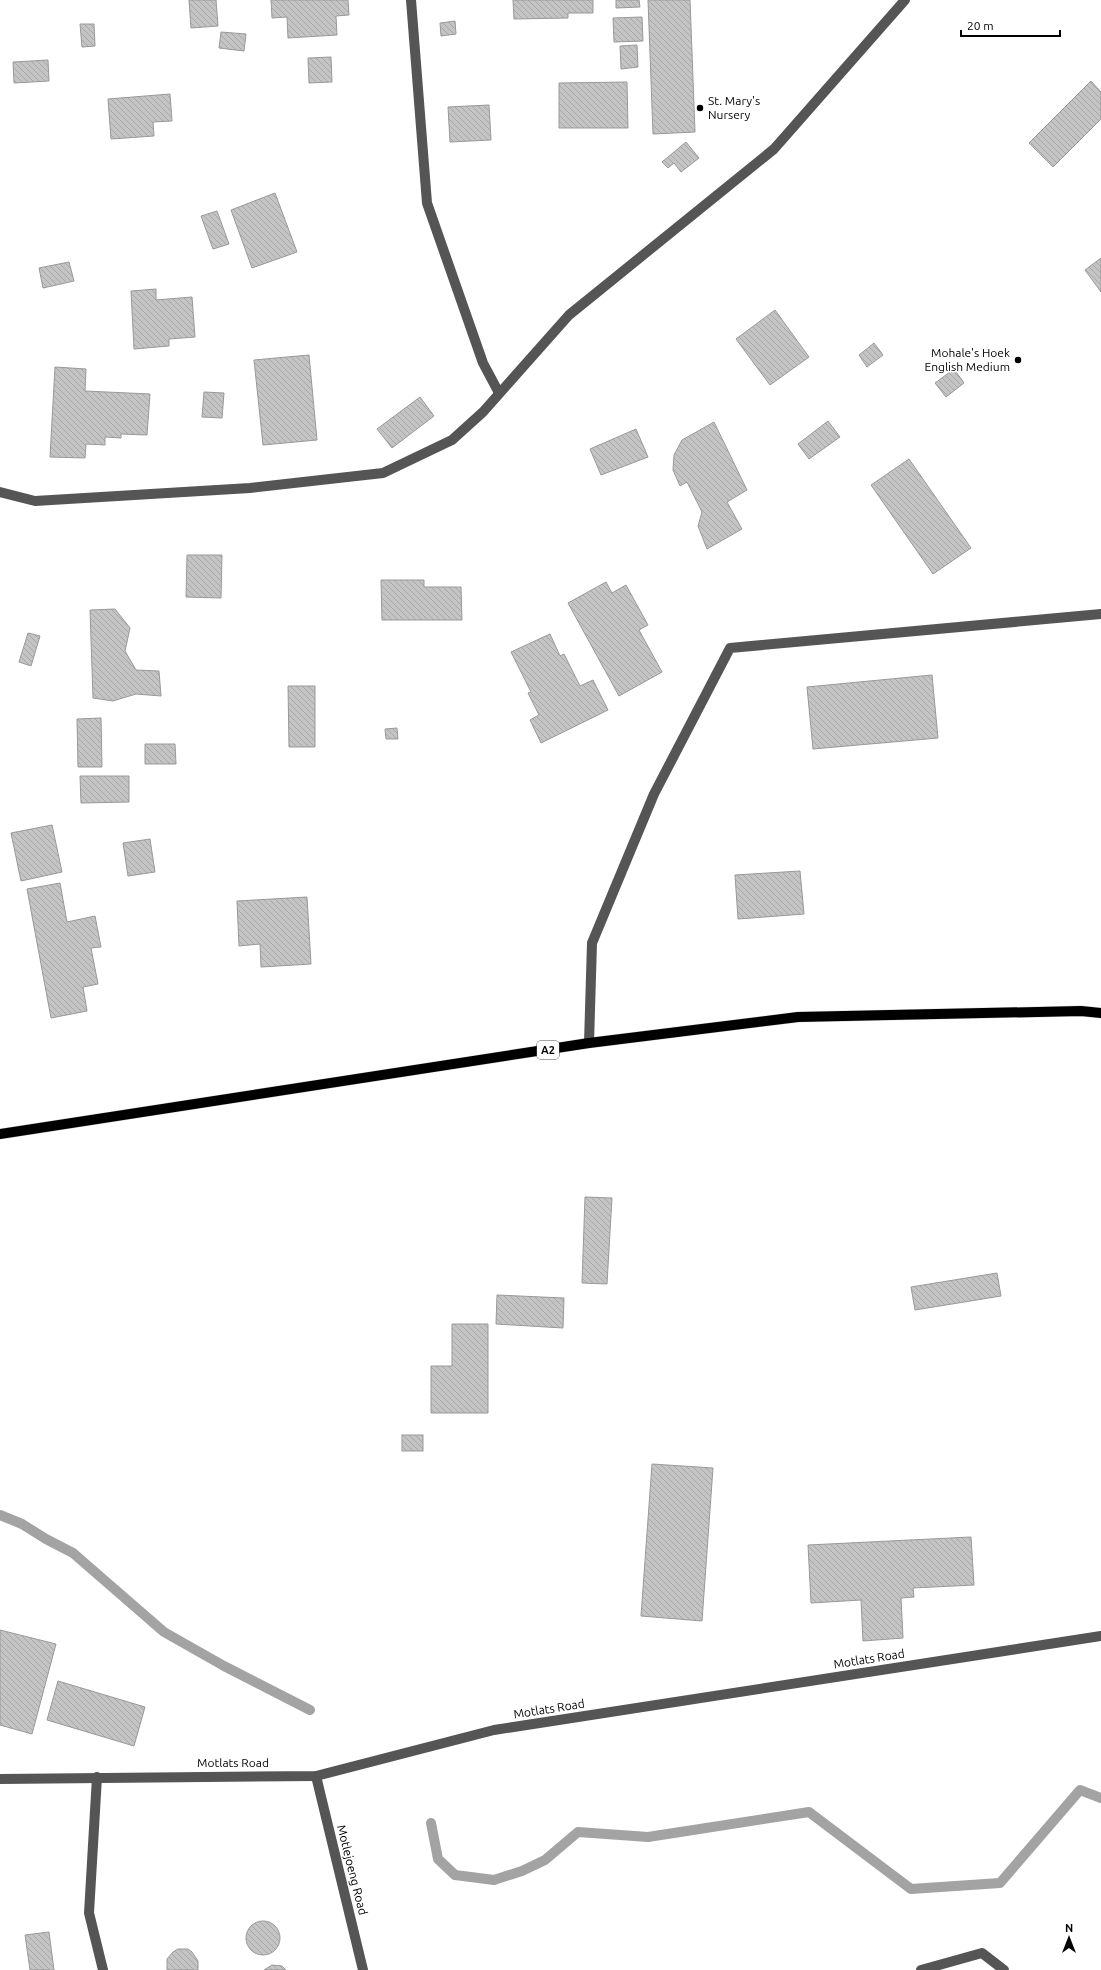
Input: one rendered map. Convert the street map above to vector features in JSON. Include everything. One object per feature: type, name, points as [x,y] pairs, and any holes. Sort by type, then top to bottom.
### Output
[{"type":"main road","name":"A2","points":[[0,1134],[589,1044],[798,1017],[1081,1011],[1101,1012]]},
{"type":"street","points":[[411,0],[427,203],[483,363],[499,393]]},
{"type":"street","points":[[0,492],[35,500],[250,488],[382,473],[452,440],[483,412],[569,315],[774,150],[905,0]]},
{"type":"street","points":[[589,1044],[592,943],[654,794],[730,648],[1101,614]]},
{"type":"street","name":"Motlats Road","points":[[0,1779],[316,1776],[494,1730],[1101,1636]]},
{"type":"street","name":"Motlejoeng Road","points":[[316,1776],[363,1970]]},
{"type":"street","points":[[97,1777],[89,1913],[103,1970]]},
{"type":"street","points":[[921,1970],[982,1953],[1004,1970]]},
{"type":"building","points":[[189,0],[216,0],[218,26],[191,28]]},
{"type":"building","points":[[271,0],[348,0],[349,15],[336,16],[337,35],[288,38],[287,17],[272,18]]},
{"type":"building","points":[[513,0],[593,0],[593,13],[568,13],[568,18],[514,19]]},
{"type":"building","points":[[616,0],[639,0],[640,7],[616,8]]},
{"type":"building","points":[[648,0],[690,0],[695,132],[653,134]]},
{"type":"building","points":[[642,17],[643,41],[614,42],[613,18]]},
{"type":"building","points":[[455,21],[456,34],[441,36],[440,23]]},
{"type":"building","points":[[80,24],[94,24],[95,46],[82,47]]},
{"type":"building","points":[[221,32],[246,34],[244,51],[219,48]]},
{"type":"building","points":[[637,45],[638,67],[621,69],[620,46]]},
{"type":"building","points":[[331,57],[332,82],[309,83],[308,58]]},
{"type":"building","points":[[48,60],[49,81],[14,83],[13,62]]},
{"type":"building","points":[[1091,81],[1101,92],[1101,119],[1053,167],[1029,143]]},
{"type":"building","points":[[627,82],[628,128],[559,128],[559,83]]},
{"type":"building","points":[[170,94],[172,121],[153,122],[154,136],[111,139],[108,99]]},
{"type":"building","points":[[489,105],[491,140],[450,142],[448,107]]},
{"type":"building","points":[[686,142],[699,158],[681,172],[674,163],[668,168],[662,162]]},
{"type":"building","points":[[275,193],[297,252],[252,268],[231,210]]},
{"type":"building","points":[[217,211],[229,244],[213,249],[201,216]]},
{"type":"building","points":[[1101,258],[1101,292],[1085,270]]},
{"type":"building","points":[[69,262],[74,281],[43,288],[39,268]]},
{"type":"building","points":[[156,289],[156,300],[192,297],[195,337],[169,339],[169,346],[134,349],[131,291]]},
{"type":"building","points":[[775,310],[809,357],[770,385],[736,339]]},
{"type":"building","points":[[874,343],[883,355],[867,367],[859,355]]},
{"type":"building","points":[[309,355],[317,440],[263,445],[254,360]]},
{"type":"building","points":[[55,367],[86,369],[85,391],[150,394],[147,435],[121,434],[121,438],[105,437],[105,445],[86,444],[85,458],[50,457]]},
{"type":"building","points":[[954,369],[964,383],[946,397],[935,383]]},
{"type":"building","points":[[204,392],[224,393],[222,418],[202,417]]},
{"type":"building","points":[[420,397],[434,416],[392,448],[377,429]]},
{"type":"building","points":[[828,421],[840,437],[809,459],[798,444]]},
{"type":"building","points":[[714,422],[747,490],[727,502],[742,529],[707,549],[698,526],[702,512],[687,482],[680,486],[673,470],[674,455],[682,440]]},
{"type":"building","points":[[636,429],[648,457],[601,475],[590,449]]},
{"type":"building","points":[[909,459],[971,548],[933,574],[871,485]]},
{"type":"building","points":[[187,555],[222,555],[221,598],[186,597]]},
{"type":"building","points":[[381,580],[424,580],[424,587],[461,587],[462,620],[382,620]]},
{"type":"building","points":[[606,582],[612,593],[626,585],[648,625],[639,630],[662,672],[619,696],[568,603]]},
{"type":"building","points":[[115,609],[130,628],[125,651],[136,670],[159,671],[161,696],[136,694],[113,701],[93,698],[90,610]]},
{"type":"building","points":[[28,633],[40,636],[31,666],[19,662]]},
{"type":"building","points":[[550,634],[560,656],[564,654],[580,686],[593,680],[608,710],[541,743],[530,720],[539,715],[528,693],[531,692],[511,652]]},
{"type":"building","points":[[932,675],[938,738],[813,749],[807,687]]},
{"type":"building","points":[[288,686],[315,686],[315,747],[289,747]]},
{"type":"building","points":[[101,718],[102,767],[78,767],[77,719]]},
{"type":"building","points":[[397,728],[398,739],[386,739],[385,729]]},
{"type":"building","points":[[145,744],[175,744],[176,764],[145,764]]},
{"type":"building","points":[[80,776],[129,776],[129,802],[81,803]]},
{"type":"building","points":[[52,825],[62,872],[21,881],[11,833]]},
{"type":"building","points":[[150,839],[155,872],[128,876],[123,843]]},
{"type":"building","points":[[800,871],[804,914],[738,919],[735,875]]},
{"type":"building","points":[[60,883],[67,922],[95,916],[101,947],[91,948],[98,984],[83,987],[87,1011],[51,1018],[27,889]]},
{"type":"building","points":[[307,897],[311,964],[261,967],[260,944],[239,946],[237,901]]},
{"type":"building","points":[[585,1197],[612,1198],[607,1284],[582,1283]]},
{"type":"building","points":[[997,1273],[1001,1296],[915,1310],[911,1287]]},
{"type":"building","points":[[497,1295],[564,1298],[563,1328],[496,1324]]},
{"type":"building","points":[[452,1324],[488,1324],[488,1413],[431,1413],[431,1366],[452,1366]]},
{"type":"building","points":[[402,1435],[423,1435],[423,1451],[402,1451]]},
{"type":"building","points":[[652,1464],[713,1468],[702,1621],[641,1616]]},
{"type":"building","points":[[971,1537],[974,1585],[913,1588],[914,1597],[901,1598],[903,1638],[863,1641],[861,1600],[811,1603],[808,1545]]},
{"type":"building","points":[[0,1630],[56,1644],[32,1734],[0,1725]]},
{"type":"building","points":[[58,1681],[145,1707],[134,1746],[47,1720]]},
{"type":"building","points":[[260,1921],[266,1921],[270,1922],[277,1928],[280,1938],[279,1945],[273,1952],[266,1955],[260,1955],[256,1954],[249,1948],[246,1941],[246,1935],[247,1931],[253,1924]]},
{"type":"building","points":[[49,1932],[54,1970],[30,1970],[25,1935]]},
{"type":"building","points":[[178,1949],[188,1949],[192,1952],[198,1961],[198,1970],[167,1970],[167,1959]]},
{"type":"building","points":[[272,1965],[282,1966],[286,1970],[264,1970]]},
{"type":"waterway","points":[[0,1515],[22,1524],[73,1553],[164,1632],[224,1666],[310,1710]]},
{"type":"waterway","points":[[431,1823],[438,1859],[455,1875],[494,1880],[522,1871],[545,1860],[578,1832],[648,1837],[809,1812],[911,1889],[1000,1883],[1080,1790],[1101,1798]]},
{"type":"place","name":"St. Mary's Nursery","points":[[700,108]]},
{"type":"place","name":"Mohale's Hoek English Medium","points":[[1018,360]]}]
